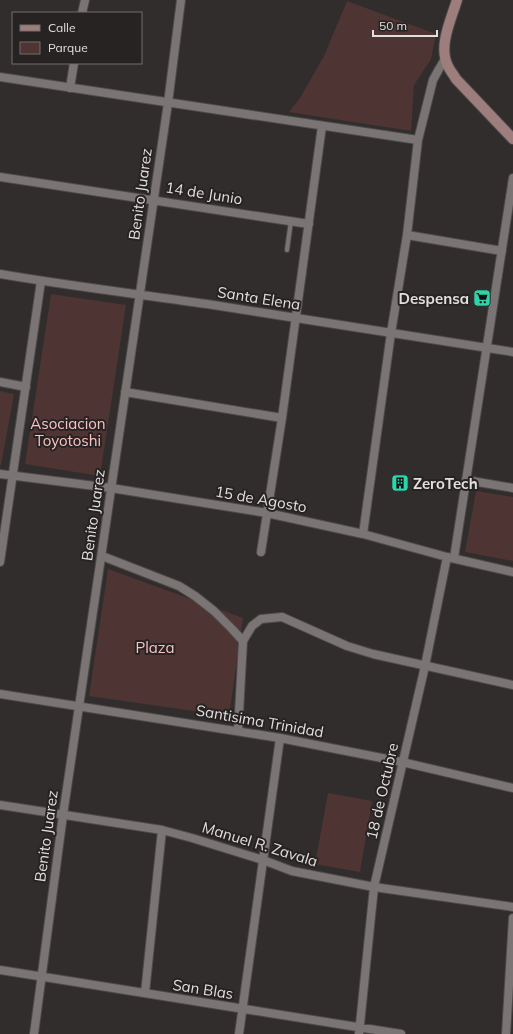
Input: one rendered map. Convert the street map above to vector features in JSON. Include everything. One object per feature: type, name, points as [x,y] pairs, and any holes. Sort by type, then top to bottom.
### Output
[{"type":"main road","points":[[457,0],[444,45],[445,59],[448,68],[456,79],[513,138]]},
{"type":"street","points":[[82,12],[85,0]]},
{"type":"street","name":"Benito Juarez","points":[[34,1034],[63,815],[154,200],[181,0]]},
{"type":"street","points":[[363,534],[391,333],[407,235],[418,140],[433,80],[445,59]]},
{"type":"street","points":[[70,88],[74,64]]},
{"type":"street","points":[[0,77],[418,140]]},
{"type":"street","points":[[261,552],[282,418],[322,126]]},
{"type":"street","name":"14 de Junio","points":[[0,177],[309,224]]},
{"type":"street","name":"18 de Octubre","points":[[359,1031],[374,887],[451,557],[466,480],[513,178]]},
{"type":"street","points":[[407,235],[502,251]]},
{"type":"street","name":"Santa Elena","points":[[0,274],[140,294],[513,352]]},
{"type":"street","points":[[0,562],[41,281]]},
{"type":"street","points":[[0,382],[26,387]]},
{"type":"street","points":[[126,392],[282,418]]},
{"type":"street","name":"15 de Agosto","points":[[0,474],[111,488],[267,513],[363,534],[513,572]]},
{"type":"street","points":[[466,480],[513,488]]},
{"type":"street","points":[[102,556],[179,586],[214,611],[243,641]]},
{"type":"street","points":[[238,731],[243,641],[252,626],[261,619],[282,617],[347,646],[373,654],[513,685]]},
{"type":"street","name":"Santisima Trinidad","points":[[0,694],[280,738],[402,762],[513,788]]},
{"type":"street","points":[[239,1034],[280,738]]},
{"type":"street","name":"Manuel R. Zavala","points":[[0,805],[162,830],[263,860],[292,871],[374,887],[513,907]]},
{"type":"street","points":[[145,993],[162,830]]},
{"type":"street","points":[[506,1034],[511,972],[513,918]]},
{"type":"street","name":"San Blas","points":[[0,970],[242,1009],[359,1031],[402,1034]]},
{"type":"lane","points":[[287,250],[291,221]]},
{"type":"green space","points":[[347,1],[436,34],[431,59],[414,85],[411,131],[289,112],[300,98],[324,56]]},
{"type":"green space","name":"Asociacion Toyotoshi","points":[[51,294],[126,305],[100,476],[25,464]]},
{"type":"green space","points":[[0,391],[14,394],[1,465],[0,465]]},
{"type":"green space","points":[[476,491],[513,497],[513,561],[465,552]]},
{"type":"green space","name":"Plaza","points":[[108,569],[243,618],[229,716],[89,696]]},
{"type":"green space","points":[[328,793],[372,801],[360,872],[315,864]]},
{"type":"place","name":"Despensa","points":[[482,298]]},
{"type":"place","name":"ZeroTech","points":[[400,483]]}]
